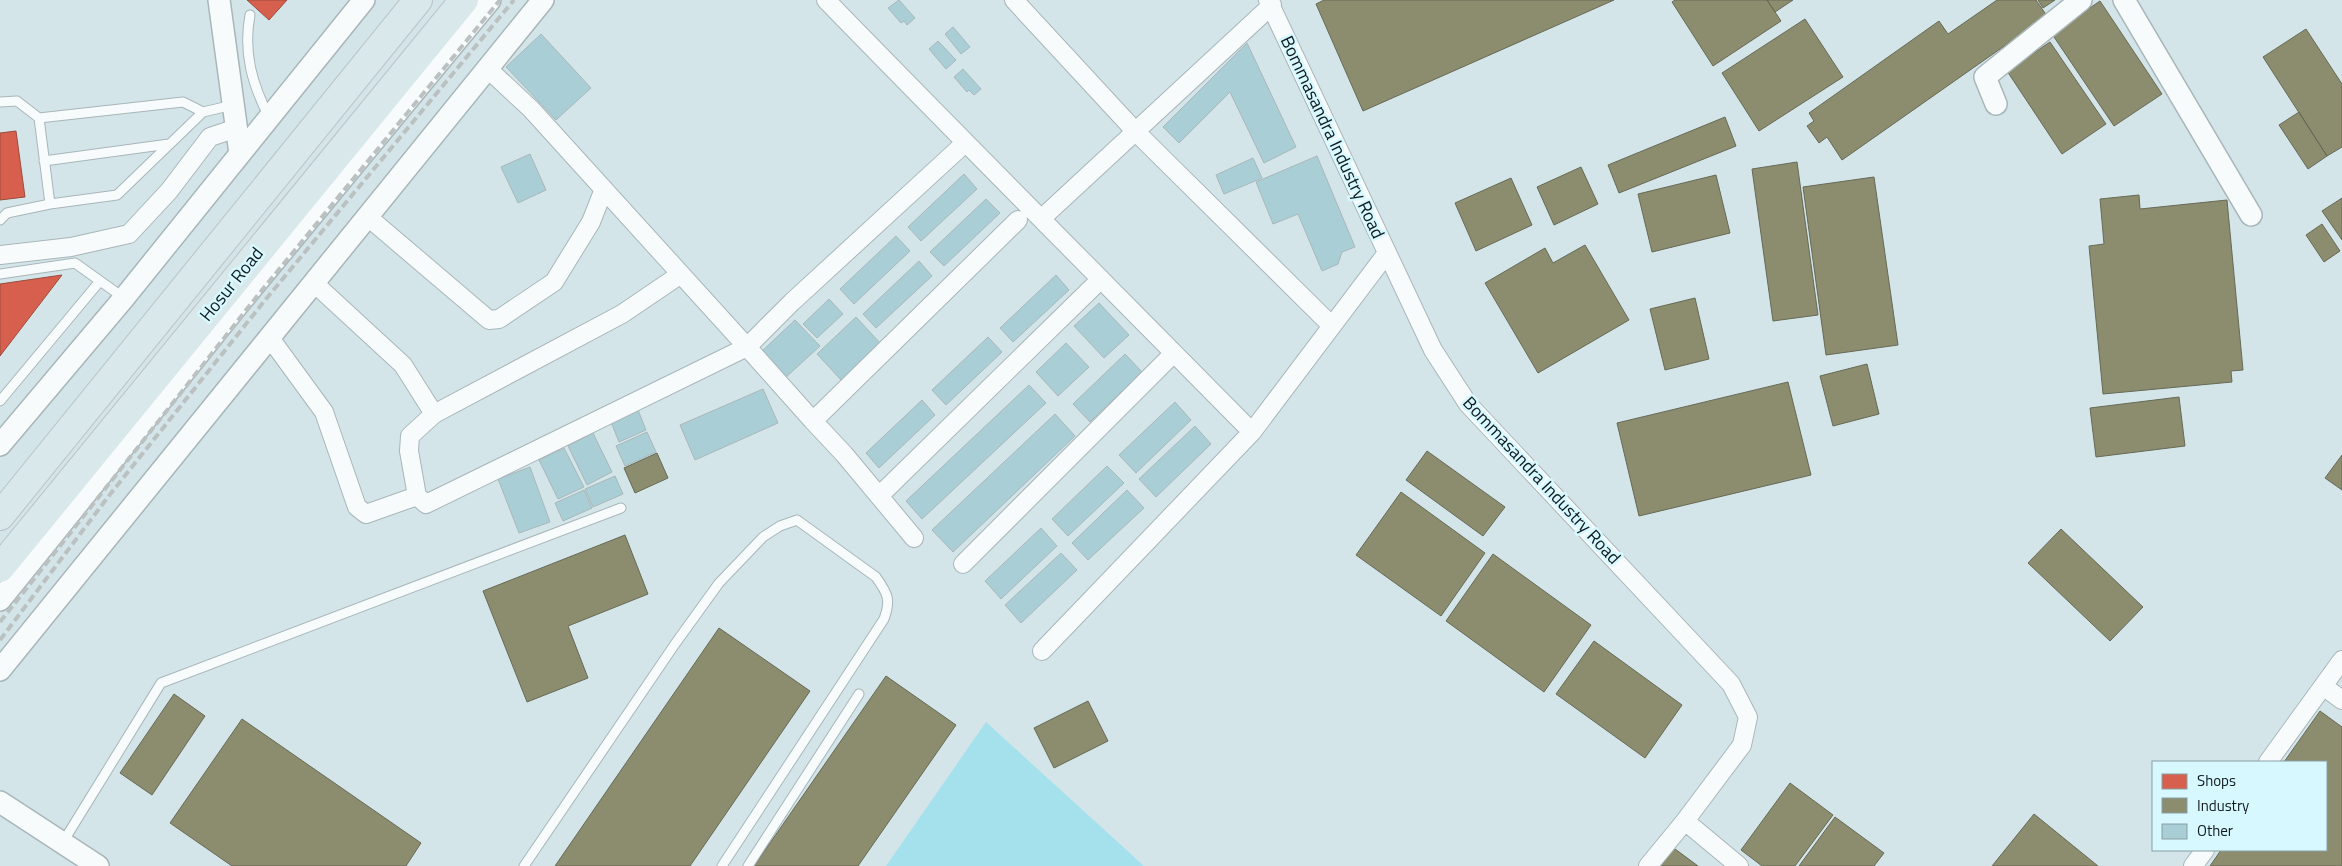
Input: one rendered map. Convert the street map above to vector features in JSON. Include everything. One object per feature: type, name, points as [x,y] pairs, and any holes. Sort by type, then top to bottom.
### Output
[{"type":"highway","name":"Hosur Road","points":[[0,516],[418,0]]},
{"type":"highway","name":"Hosur Road","points":[[0,568],[464,0]]},
{"type":"street","points":[[219,0],[240,154]]},
{"type":"street","points":[[0,600],[238,305],[490,0]]},
{"type":"street","points":[[0,670],[543,0]]},
{"type":"street","points":[[826,0],[1252,432]]},
{"type":"street","points":[[1014,0],[1136,132],[1332,326]]},
{"type":"street","points":[[1996,104],[1985,77],[2080,0]]},
{"type":"street","points":[[2124,0],[2251,214]]},
{"type":"street","points":[[1042,218],[1136,132],[1270,2]]},
{"type":"street","name":"Bommasandra Industry Road","points":[[1270,2],[1433,350],[1468,404],[1731,684],[1748,717],[1742,745],[1685,821],[1648,866]]},
{"type":"street","points":[[0,445],[124,298],[359,3]]},
{"type":"street","points":[[488,69],[530,109],[604,189],[747,347],[914,538]]},
{"type":"street","points":[[0,255],[71,248],[129,234],[168,191],[210,137],[237,128]]},
{"type":"street","points":[[681,274],[622,314],[434,414],[410,436],[409,451],[417,496],[426,504],[747,347],[792,302],[965,143]]},
{"type":"street","points":[[368,217],[489,320],[499,319],[510,314],[554,282],[591,222],[604,189]]},
{"type":"street","points":[[812,421],[1018,220]]},
{"type":"street","points":[[1042,651],[1252,432],[1387,253]]},
{"type":"street","points":[[879,496],[1101,279]]},
{"type":"street","points":[[314,283],[403,365],[434,414]]},
{"type":"street","points":[[270,338],[324,412],[357,507],[366,514],[417,496]]},
{"type":"street","points":[[964,564],[1174,353]]},
{"type":"street","points":[[2269,761],[2342,660]]},
{"type":"street","points":[[2323,686],[2342,700]]},
{"type":"street","points":[[0,802],[98,866]]},
{"type":"street","points":[[1685,821],[1739,866]]},
{"type":"street","points":[[2193,866],[2204,851]]},
{"type":"lane","points":[[250,15],[247,32],[247,57],[260,99],[269,117]]},
{"type":"lane","points":[[0,102],[17,101],[39,118],[183,102],[203,112]]},
{"type":"lane","points":[[0,220],[7,213],[50,204],[117,195],[203,112],[234,105]]},
{"type":"lane","points":[[39,118],[50,204]]},
{"type":"lane","points":[[44,161],[170,144]]},
{"type":"lane","points":[[0,274],[75,263],[124,298]]},
{"type":"lane","points":[[0,401],[100,281]]},
{"type":"lane","points":[[63,842],[161,683],[621,508]]},
{"type":"lane","points":[[524,866],[719,583],[763,537],[780,526],[797,520],[876,578],[885,589],[889,604],[884,619],[722,866]]},
{"type":"lane","points":[[748,866],[859,694]]},
{"type":"shaded area","points":[[986,722],[1144,866],[886,866]]},
{"type":"building: Shops","points":[[247,0],[287,0],[269,20]]},
{"type":"building: Shops","points":[[16,131],[25,197],[0,200],[0,133]]},
{"type":"building: Shops","points":[[62,275],[0,356],[0,284]]},
{"type":"building: Industry","points":[[1324,0],[1614,0],[1363,111],[1316,4]]},
{"type":"building: Industry","points":[[1675,0],[1767,0],[1781,21],[1713,66],[1672,2]]},
{"type":"building: Industry","points":[[1767,0],[1793,0],[1775,12]]},
{"type":"building: Industry","points":[[1997,0],[2036,0],[2047,16],[1842,160],[1827,137],[1819,143],[1807,126],[1814,121],[1809,113],[1939,21],[1948,34]]},
{"type":"building: Industry","points":[[2038,0],[2055,0],[2043,8]]},
{"type":"building: Industry","points":[[2100,1],[2162,94],[2114,126],[2052,34]]},
{"type":"building: Industry","points":[[1805,19],[1843,77],[1759,131],[1722,73]]},
{"type":"building: Industry","points":[[2306,29],[2342,84],[2342,147],[2327,156],[2263,57]]},
{"type":"building: Industry","points":[[2050,42],[2106,124],[2062,154],[2007,71]]},
{"type":"building: Industry","points":[[2299,112],[2327,156],[2308,169],[2279,125]]},
{"type":"building: Industry","points":[[1725,117],[1736,146],[1619,193],[1608,165]]},
{"type":"building: Industry","points":[[1797,162],[1818,315],[1773,321],[1752,169]]},
{"type":"building: Industry","points":[[1581,167],[1598,204],[1554,225],[1537,187]]},
{"type":"building: Industry","points":[[1716,175],[1730,233],[1652,252],[1638,194]]},
{"type":"building: Industry","points":[[1874,177],[1898,345],[1826,355],[1803,187]]},
{"type":"building: Industry","points":[[1511,178],[1532,225],[1476,251],[1455,203]]},
{"type":"building: Industry","points":[[2139,195],[2140,209],[2227,200],[2243,370],[2231,371],[2232,382],[2103,394],[2089,246],[2104,244],[2100,199]]},
{"type":"building: Industry","points":[[2342,198],[2342,240],[2322,211]]},
{"type":"building: Industry","points":[[2322,224],[2340,251],[2324,262],[2306,235]]},
{"type":"building: Industry","points":[[1585,245],[1629,320],[1538,373],[1485,283],[1545,248],[1553,263]]},
{"type":"building: Industry","points":[[1695,298],[1709,359],[1665,370],[1650,309]]},
{"type":"building: Industry","points":[[1867,364],[1879,414],[1833,426],[1820,376]]},
{"type":"building: Industry","points":[[1788,382],[1811,475],[1639,516],[1617,423]]},
{"type":"building: Industry","points":[[2179,397],[2185,446],[2096,457],[2090,408]]},
{"type":"building: Industry","points":[[1427,451],[1505,507],[1483,536],[1406,480]]},
{"type":"building: Industry","points":[[657,453],[668,478],[635,493],[624,468]]},
{"type":"building: Industry","points":[[2342,455],[2342,490],[2325,478]]},
{"type":"building: Industry","points":[[1401,492],[1485,553],[1441,616],[1356,555]]},
{"type":"building: Industry","points":[[2061,529],[2143,607],[2110,641],[2028,563]]},
{"type":"building: Industry","points":[[625,535],[648,594],[568,626],[588,678],[527,702],[483,591]]},
{"type":"building: Industry","points":[[1493,554],[1591,625],[1544,692],[1446,621]]},
{"type":"building: Industry","points":[[719,628],[810,691],[690,866],[555,866]]},
{"type":"building: Industry","points":[[1594,641],[1682,705],[1645,758],[1556,694]]},
{"type":"building: Industry","points":[[886,676],[956,725],[858,866],[754,866]]},
{"type":"building: Industry","points":[[174,694],[205,716],[152,795],[120,773]]},
{"type":"building: Industry","points":[[1088,701],[1108,741],[1054,768],[1034,728]]},
{"type":"building: Industry","points":[[2320,711],[2342,727],[2342,866],[2210,866],[2220,851],[2327,851],[2327,761],[2285,761]]},
{"type":"building: Industry","points":[[242,719],[421,843],[406,866],[232,866],[170,823]]},
{"type":"building: Industry","points":[[1790,783],[1833,815],[1795,866],[1762,866],[1741,850]]},
{"type":"building: Industry","points":[[2034,814],[2098,866],[1992,866]]},
{"type":"building: Industry","points":[[1835,817],[1884,853],[1874,866],[1799,866]]},
{"type":"building: Industry","points":[[1671,846],[1698,866],[1657,866]]},
{"type":"building: Other","points":[[899,0],[915,18],[907,25],[904,21],[901,23],[888,8]]},
{"type":"building: Other","points":[[953,27],[970,47],[961,54],[945,34]]},
{"type":"building: Other","points":[[541,34],[591,88],[556,120],[506,67]]},
{"type":"building: Other","points":[[938,41],[956,60],[946,69],[929,49]]},
{"type":"building: Other","points":[[1247,43],[1296,147],[1264,163],[1230,92],[1179,143],[1163,127]]},
{"type":"building: Other","points":[[963,69],[981,89],[974,95],[969,90],[967,92],[954,77]]},
{"type":"building: Other","points":[[530,154],[546,190],[518,203],[501,167]]},
{"type":"building: Other","points":[[1317,156],[1355,247],[1342,252],[1338,264],[1322,271],[1298,214],[1273,224],[1256,182]]},
{"type":"building: Other","points":[[1253,158],[1262,178],[1224,194],[1216,175]]},
{"type":"building: Other","points":[[964,174],[977,189],[921,241],[908,227]]},
{"type":"building: Other","points":[[986,199],[1000,213],[944,266],[930,252]]},
{"type":"building: Other","points":[[896,236],[910,251],[854,304],[840,289]]},
{"type":"building: Other","points":[[919,261],[932,276],[876,328],[863,314]]},
{"type":"building: Other","points":[[1056,275],[1069,290],[1013,342],[1000,328]]},
{"type":"building: Other","points":[[829,299],[843,314],[817,338],[803,324]]},
{"type":"building: Other","points":[[1099,303],[1129,335],[1104,358],[1074,326]]},
{"type":"building: Other","points":[[856,317],[881,344],[842,381],[817,354]]},
{"type":"building: Other","points":[[795,320],[820,346],[784,379],[760,353]]},
{"type":"building: Other","points":[[988,337],[1002,352],[946,405],[932,390]]},
{"type":"building: Other","points":[[1066,343],[1089,367],[1058,396],[1036,372]]},
{"type":"building: Other","points":[[1125,354],[1142,372],[1090,422],[1073,404]]},
{"type":"building: Other","points":[[1029,385],[1046,403],[922,519],[906,501]]},
{"type":"building: Other","points":[[763,389],[778,423],[695,460],[680,425]]},
{"type":"building: Other","points":[[922,400],[935,415],[879,468],[866,453]]},
{"type":"building: Other","points":[[1175,402],[1191,420],[1136,473],[1119,455]]},
{"type":"building: Other","points":[[636,405],[646,430],[619,442],[609,417]]},
{"type":"building: Other","points":[[1055,414],[1075,436],[953,552],[932,530]]},
{"type":"building: Other","points":[[1195,426],[1211,444],[1156,497],[1139,479]]},
{"type":"building: Other","points":[[647,432],[656,452],[625,466],[616,446]]},
{"type":"building: Other","points":[[593,433],[612,472],[587,485],[568,446]]},
{"type":"building: Other","points":[[564,448],[584,487],[558,499],[539,460]]},
{"type":"building: Other","points":[[1107,466],[1124,483],[1068,536],[1052,519]]},
{"type":"building: Other","points":[[530,467],[550,522],[519,533],[498,479]]},
{"type":"building: Other","points":[[615,476],[623,494],[593,507],[585,489]]},
{"type":"building: Other","points":[[584,490],[592,508],[563,521],[555,503]]},
{"type":"building: Other","points":[[1127,490],[1144,508],[1088,560],[1072,543]]},
{"type":"building: Other","points":[[1041,528],[1057,546],[1001,599],[985,581]]},
{"type":"building: Other","points":[[1061,553],[1077,570],[1021,623],[1005,605]]},
{"type":"railway","points":[[0,622],[258,295],[500,0]]},
{"type":"railway","points":[[0,640],[108,497],[266,299],[514,0]]}]
